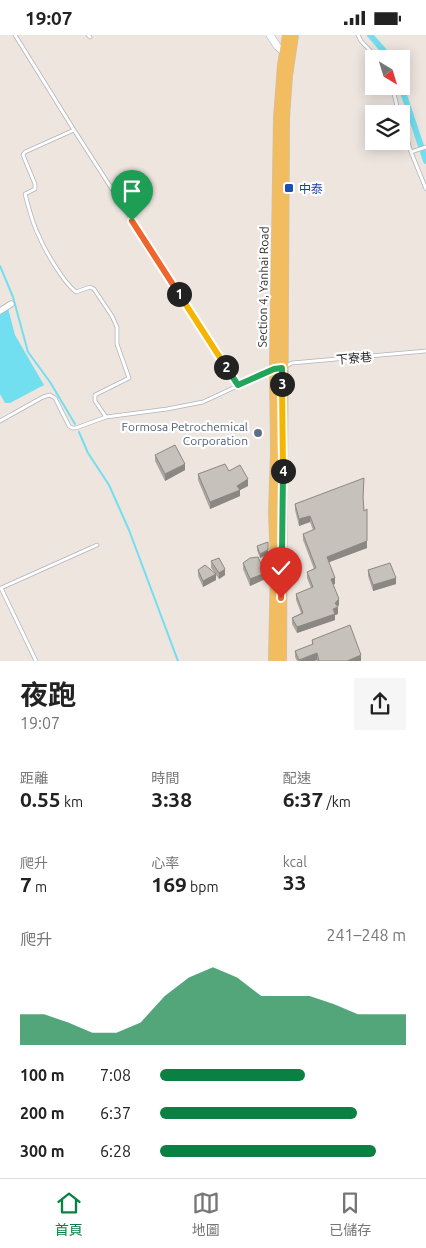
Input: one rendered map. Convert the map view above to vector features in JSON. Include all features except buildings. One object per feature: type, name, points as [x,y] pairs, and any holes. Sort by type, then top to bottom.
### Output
[{"type":"main road","name":"Section 4, Yanhai Road","points":[[273,661],[275,563],[273,513],[281,189],[287,54],[286,35]]},
{"type":"main road","name":"Section 4, Yanhai Road","points":[[287,54],[294,35]]},
{"type":"main road","name":"Section 4, Yanhai Road","points":[[278,368],[282,661]]},
{"type":"street","points":[[270,35],[287,54]]},
{"type":"street","points":[[0,311],[10,304]]},
{"type":"lane","points":[[15,35],[238,385]]},
{"type":"lane","points":[[358,35],[370,50]]},
{"type":"lane","points":[[74,130],[23,155],[35,184],[35,189],[25,194],[38,236],[61,274],[76,292],[90,287],[94,289],[117,327],[117,344],[129,378],[95,395],[95,401],[106,417]]},
{"type":"lane","points":[[410,146],[426,189]]},
{"type":"lane","points":[[412,152],[426,147]]},
{"type":"lane","name":"下寮巷","points":[[0,421],[50,395],[55,398],[69,425],[76,429],[106,417],[197,403],[292,363],[426,351]]},
{"type":"lane","points":[[36,661],[0,588],[97,545]]},
{"type":"water","points":[[8,308],[15,335],[44,385],[10,403],[5,403],[0,394],[0,313]]},
{"type":"waterway","points":[[370,35],[383,50]]},
{"type":"waterway","points":[[404,95],[426,161]]},
{"type":"waterway","points":[[0,266],[13,297],[28,352],[50,382],[75,424]]},
{"type":"waterway","points":[[79,432],[88,453],[109,485],[129,530],[178,661]]},
{"type":"place","name":"中泰","points":[[289,188]]},
{"type":"place","name":"Formosa Petrochemical Corporation","points":[[258,433]]},
{"type":"route","points":[[132,221],[238,385],[274,369],[282,368],[283,513],[281,598]]}]
